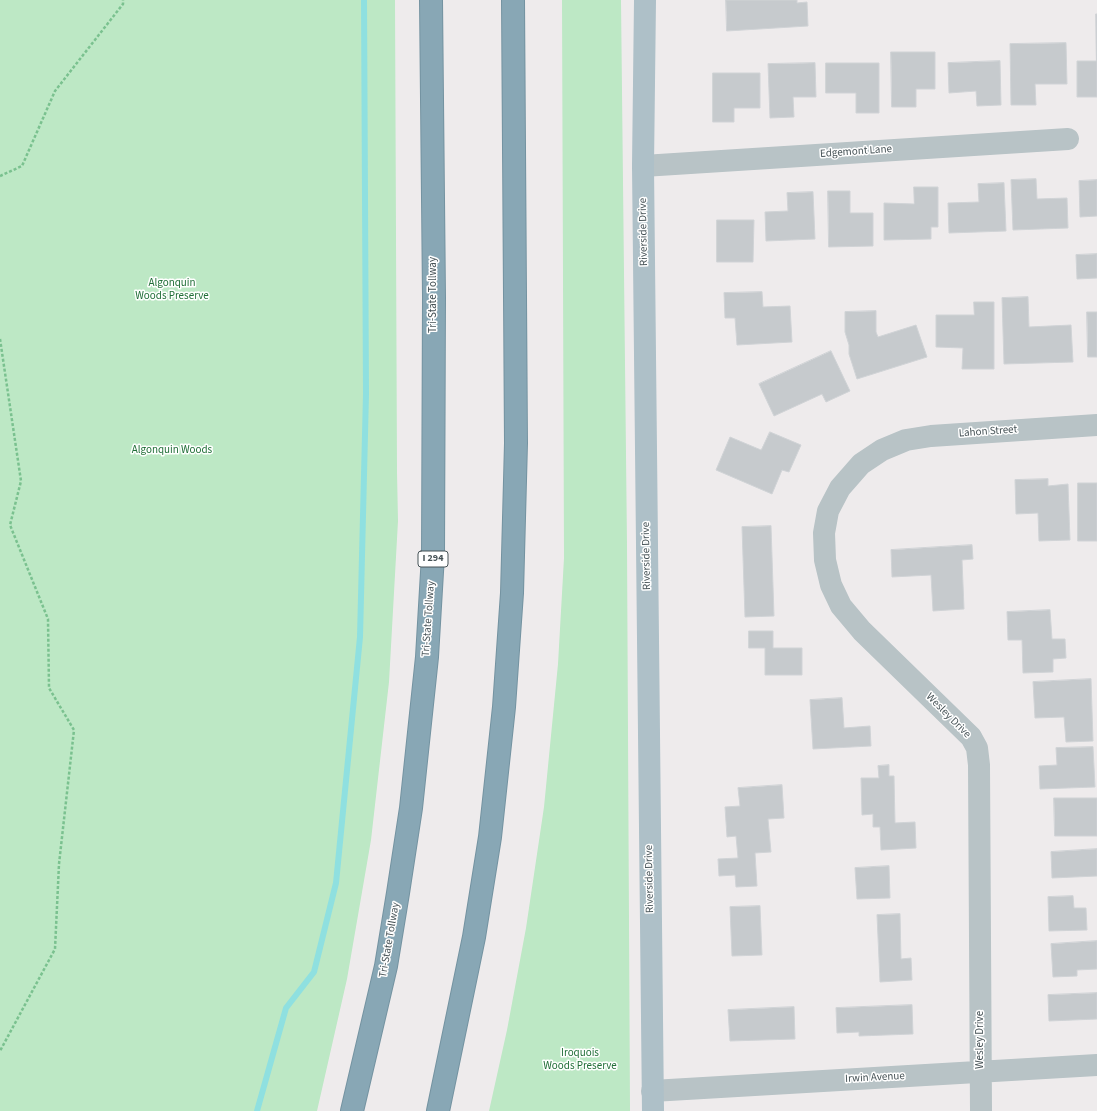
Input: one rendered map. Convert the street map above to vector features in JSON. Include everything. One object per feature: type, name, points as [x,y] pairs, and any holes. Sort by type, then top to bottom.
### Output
[{"type":"highway","name":"Tri-State Tollway","points":[[352,1111],[386,966],[396,907],[411,808],[427,657],[433,555],[434,508],[434,297],[431,0]]},
{"type":"highway","points":[[438,1111],[474,937],[490,837],[504,707],[511,608],[516,443],[513,0]]},
{"type":"main road","name":"Riverside Drive","points":[[645,0],[644,166],[653,1101]]},
{"type":"street","name":"Edgemont Lane","points":[[644,166],[1068,139]]},
{"type":"street","name":"Lahon Street","points":[[882,450],[906,440],[931,436],[1097,425]]},
{"type":"street","name":"Wesley Drive","points":[[882,450],[861,464],[840,488],[828,511],[824,533],[825,560],[831,585],[841,606],[862,631],[971,737],[977,748],[979,765],[982,1111]]},
{"type":"street","name":"Irwin Avenue","points":[[653,1101],[981,1072],[1097,1065]]},
{"type":"path","points":[[0,176],[22,166],[55,91],[123,4],[123,0]]},
{"type":"path","points":[[0,339],[21,481],[10,524],[48,619],[49,688],[74,730],[59,864],[55,949],[0,1051]]},
{"type":"green space","name":"Algonquin Woods","points":[[0,0],[395,0],[398,521],[389,682],[371,840],[347,979],[317,1111],[0,1111]]},
{"type":"green space","name":"Iroquois Woods Preserve","points":[[562,0],[621,0],[627,545],[630,1111],[489,1111],[507,1030],[526,928],[544,807],[558,664],[564,558]]},
{"type":"building","points":[[726,0],[797,0],[797,3],[807,2],[808,26],[727,31]]},
{"type":"building","points":[[1096,14],[1097,97],[1077,97],[1077,61],[1096,61]]},
{"type":"building","points":[[1066,43],[1067,84],[1035,84],[1036,105],[1011,105],[1010,44]]},
{"type":"building","points":[[891,52],[935,52],[935,89],[916,89],[916,107],[892,107]]},
{"type":"building","points":[[1000,61],[1001,105],[977,106],[976,91],[949,93],[948,63]]},
{"type":"building","points":[[815,63],[816,97],[793,97],[794,117],[770,118],[768,64]]},
{"type":"building","points":[[826,63],[879,63],[879,113],[856,113],[856,93],[826,93]]},
{"type":"building","points":[[713,73],[760,73],[760,108],[734,108],[734,122],[713,122]]},
{"type":"building","points":[[1036,179],[1037,199],[1067,198],[1068,228],[1013,230],[1011,180]]},
{"type":"building","points":[[1097,180],[1097,216],[1080,217],[1079,181]]},
{"type":"building","points":[[1004,183],[1006,231],[949,233],[948,203],[979,202],[978,184]]},
{"type":"building","points":[[914,187],[938,187],[938,227],[931,227],[931,239],[884,240],[884,203],[914,204]]},
{"type":"building","points":[[828,191],[850,191],[850,213],[873,213],[873,246],[829,247]]},
{"type":"building","points":[[813,192],[815,239],[766,241],[765,212],[788,211],[787,193]]},
{"type":"building","points":[[717,220],[754,220],[753,262],[717,262]]},
{"type":"building","points":[[1097,254],[1097,278],[1077,279],[1076,255]]},
{"type":"building","points":[[762,292],[763,307],[790,306],[792,342],[737,345],[735,318],[725,318],[724,293]]},
{"type":"building","points":[[1028,297],[1029,327],[1071,325],[1073,362],[1004,364],[1002,298]]},
{"type":"building","points":[[974,302],[994,302],[994,369],[962,369],[963,348],[936,347],[936,315],[974,315]]},
{"type":"building","points":[[876,311],[876,332],[878,337],[916,325],[927,357],[857,379],[849,354],[849,345],[845,332],[845,312]]},
{"type":"building","points":[[1087,312],[1097,312],[1097,357],[1088,357]]},
{"type":"building","points":[[831,351],[850,391],[826,402],[822,394],[774,416],[759,384]]},
{"type":"building","points":[[770,432],[801,445],[789,472],[782,470],[772,494],[716,470],[730,437],[761,450]]},
{"type":"building","points":[[1048,479],[1048,486],[1068,484],[1070,540],[1039,541],[1038,513],[1016,514],[1015,480]]},
{"type":"building","points":[[1078,483],[1097,483],[1097,541],[1078,541]]},
{"type":"building","points":[[771,526],[774,616],[745,617],[742,527]]},
{"type":"building","points":[[972,545],[973,559],[962,560],[964,609],[933,611],[931,575],[892,577],[891,550]]},
{"type":"building","points":[[1050,610],[1052,639],[1065,639],[1066,658],[1053,659],[1053,672],[1023,673],[1022,640],[1008,640],[1007,612]]},
{"type":"building","points":[[749,631],[773,631],[773,648],[802,648],[802,675],[765,675],[765,648],[749,648]]},
{"type":"building","points":[[1091,679],[1093,741],[1066,742],[1064,717],[1035,718],[1033,682]]},
{"type":"building","points":[[842,698],[844,728],[870,726],[871,746],[813,749],[810,700]]},
{"type":"building","points":[[1093,747],[1095,787],[1040,789],[1039,766],[1057,765],[1056,748]]},
{"type":"building","points":[[889,765],[889,776],[894,776],[895,823],[915,822],[916,848],[881,850],[880,827],[873,827],[873,814],[862,815],[861,778],[879,778],[878,766]]},
{"type":"building","points":[[782,785],[784,818],[768,819],[771,852],[755,853],[757,886],[736,887],[735,875],[719,876],[718,859],[738,858],[736,836],[727,837],[725,807],[740,806],[738,788]]},
{"type":"building","points":[[1054,798],[1097,798],[1097,836],[1055,836]]},
{"type":"building","points":[[1097,849],[1097,876],[1052,878],[1051,852]]},
{"type":"building","points":[[889,866],[890,898],[857,899],[855,868]]},
{"type":"building","points":[[1073,896],[1074,908],[1086,908],[1087,930],[1049,931],[1048,897]]},
{"type":"building","points":[[760,906],[762,955],[732,956],[730,907]]},
{"type":"building","points":[[900,914],[901,959],[911,958],[912,980],[880,982],[877,915]]},
{"type":"building","points":[[1097,941],[1097,969],[1077,970],[1077,976],[1053,977],[1051,944]]},
{"type":"building","points":[[1097,993],[1097,1019],[1049,1021],[1048,995]]},
{"type":"building","points":[[912,1005],[913,1034],[859,1036],[859,1032],[837,1033],[836,1008]]},
{"type":"building","points":[[794,1007],[795,1039],[730,1041],[728,1010]]},
{"type":"waterway","points":[[257,1111],[286,1008],[314,972],[336,883],[360,637],[366,394],[364,0]]},
{"type":"park label","name":"Algonquin Woods Preserve","points":[[172,290]]}]
